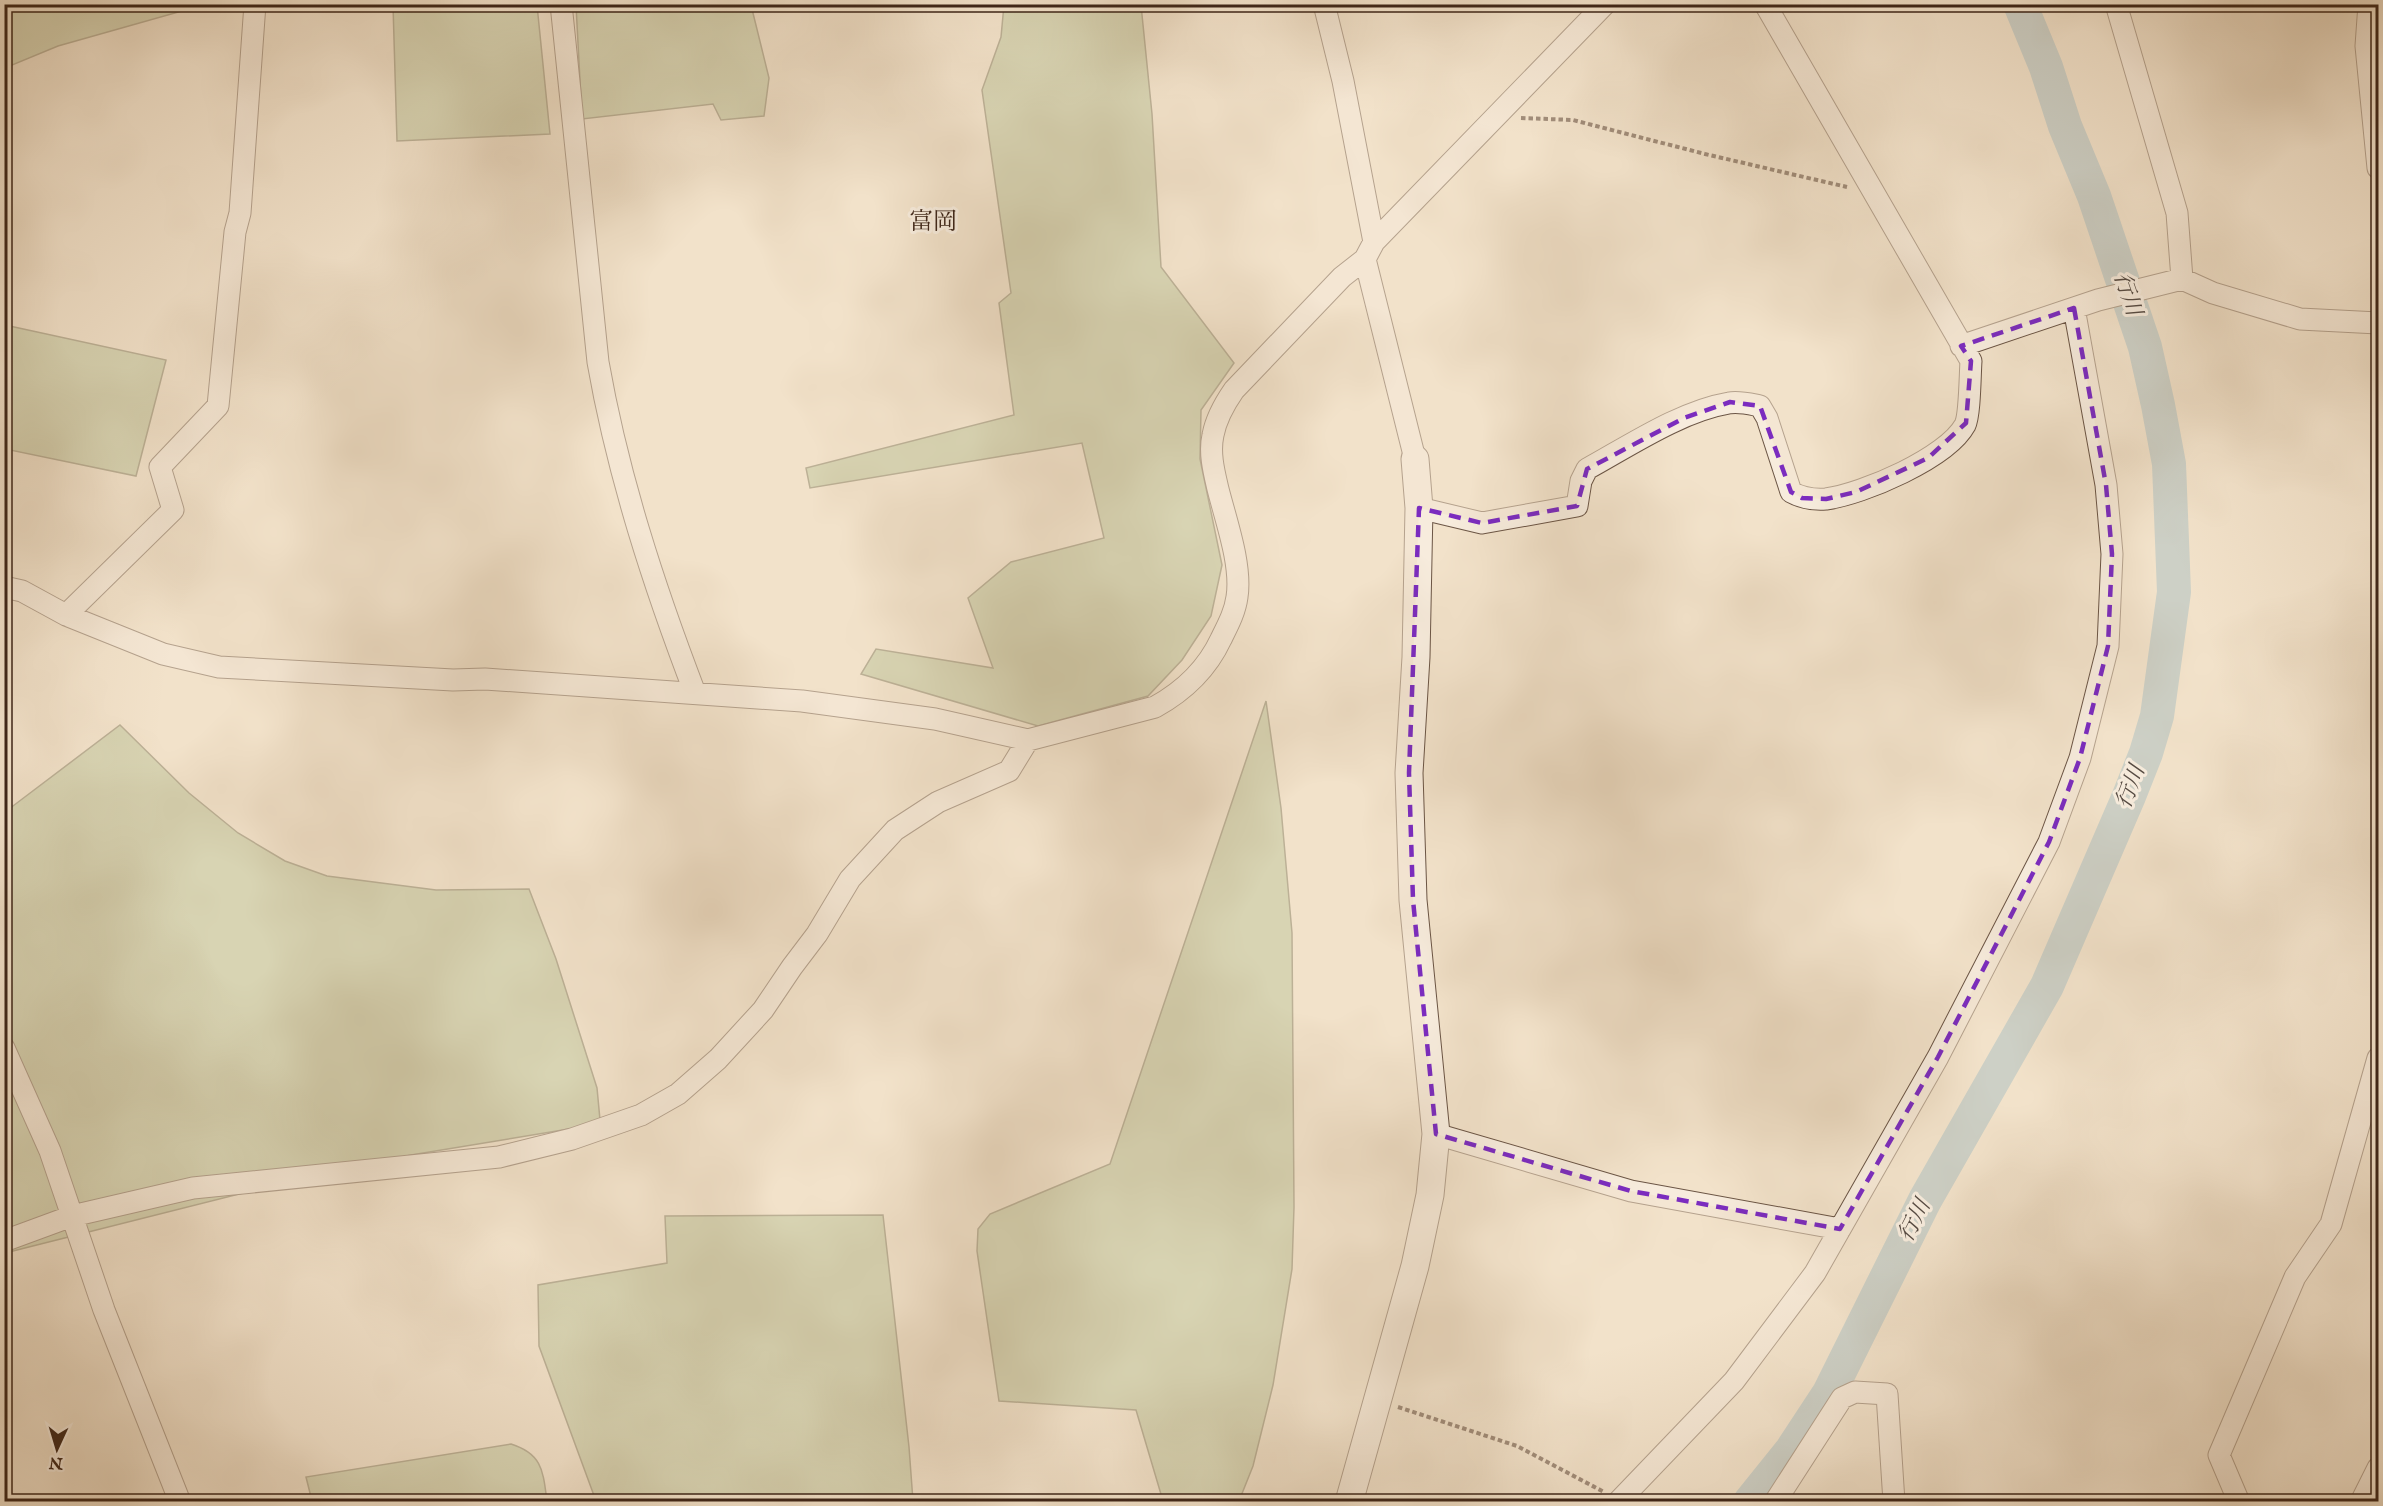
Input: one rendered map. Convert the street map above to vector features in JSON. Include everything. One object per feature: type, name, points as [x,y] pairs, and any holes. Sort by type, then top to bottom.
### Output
[{"type":"street","points":[[66,615],[173,510],[160,467],[218,406],[236,232],[240,213],[255,4]]},
{"type":"street","points":[[561,4],[598,362],[605,406],[635,522],[695,693]]},
{"type":"street","points":[[1324,4],[1343,81],[1369,250],[1415,459],[1419,508],[1416,657],[1409,784],[1413,900],[1436,1134],[1430,1195],[1415,1266],[1349,1502]]},
{"type":"street","points":[[4,587],[21,591],[66,615],[163,654],[219,668],[453,680],[485,679],[802,701],[935,719],[1028,740],[1155,707],[1173,697],[1193,680],[1215,652],[1232,616],[1237,595],[1237,570],[1213,465],[1213,435],[1218,420],[1234,390],[1605,4]]},
{"type":"street","points":[[1419,508],[1482,523],[1577,506],[1581,481],[1587,469],[1684,418],[1730,402],[1760,406],[1767,418],[1791,492],[1802,498],[1826,499],[1856,492],[1895,476],[1928,458],[1952,441],[1966,423],[1971,361],[1765,4]]},
{"type":"street","points":[[2116,4],[2177,213],[2177,280]]},
{"type":"street","points":[[2369,4],[2366,46],[2379,168]]},
{"type":"street","points":[[1961,346],[2098,300],[2177,280],[2300,319],[2379,323]]},
{"type":"street","points":[[1619,1501],[1734,1381],[1815,1273],[1938,1057],[2049,842],[2080,758],[2108,646],[2112,554],[2106,485],[2074,308]]},
{"type":"street","points":[[4,1241],[72,1216],[193,1188],[499,1157],[572,1139],[641,1115],[678,1094],[718,1059],[763,1010],[817,934],[850,879],[895,830],[938,802],[1009,771],[1028,740]]},
{"type":"street","points":[[4,1048],[50,1151],[104,1310],[180,1502]]},
{"type":"street","points":[[2240,1502],[2219,1455],[2295,1277],[2331,1224],[2379,1058]]},
{"type":"street","points":[[1436,1134],[1631,1191],[1840,1229]]},
{"type":"street","points":[[1775,1502],[1842,1398],[1855,1392],[1887,1394],[1894,1502]]},
{"type":"street","points":[[2361,1502],[2379,1468]]},
{"type":"path","points":[[1498,114],[1519,118],[1573,120],[1705,154],[1874,193]]},
{"type":"path","points":[[1378,1400],[1517,1446],[1619,1501]]},
{"type":"highlighted area","points":[[2074,308],[2106,485],[2112,554],[2108,646],[2080,758],[2049,842],[1938,1057],[1840,1229],[1631,1191],[1436,1134],[1413,900],[1409,773],[1419,508],[1482,523],[1577,506],[1587,469],[1684,418],[1730,402],[1760,406],[1791,492],[1802,498],[1826,499],[1856,492],[1928,458],[1966,423],[1971,361],[1961,346]]},
{"type":"green space","points":[[5,4],[181,4],[182,11],[58,46],[5,68]]},
{"type":"green space","points":[[393,5],[537,5],[550,134],[397,141]]},
{"type":"green space","points":[[576,5],[751,5],[769,78],[764,116],[721,120],[713,104],[582,119]]},
{"type":"green space","points":[[1004,5],[1141,5],[1152,114],[1161,267],[1234,363],[1201,410],[1200,459],[1222,565],[1211,616],[1182,660],[1148,696],[1038,726],[861,674],[876,649],[993,668],[968,598],[1011,562],[1104,538],[1082,443],[810,488],[806,468],[1014,415],[999,303],[1011,293],[982,90],[1001,37]]},
{"type":"green space","points":[[5,325],[166,360],[136,476],[5,449]]},
{"type":"green space","points":[[1266,701],[1281,808],[1292,933],[1294,1207],[1292,1269],[1273,1385],[1253,1466],[1239,1501],[1163,1501],[1136,1410],[999,1401],[977,1251],[978,1229],[990,1214],[1110,1164]]},
{"type":"green space","points":[[120,725],[189,793],[238,833],[285,861],[327,876],[436,890],[529,889],[556,959],[597,1088],[600,1120],[593,1125],[411,1155],[275,1185],[5,1253],[5,812]]},
{"type":"green space","points":[[883,1215],[913,1501],[596,1501],[539,1346],[538,1285],[667,1263],[665,1216]]},
{"type":"green space","points":[[511,1444],[530,1453],[540,1465],[547,1501],[312,1501],[306,1477]]},
{"type":"waterway","name":"行川","points":[[1750,1502],[1791,1451],[1829,1393],[1925,1200],[2047,986],[2129,796],[2146,753],[2157,716],[2174,592],[2169,464],[2158,405],[2145,347],[2094,196],[2065,126],[2046,67],[2020,4]]},
{"type":"district","name":"富岡","points":[[933,222]]}]
